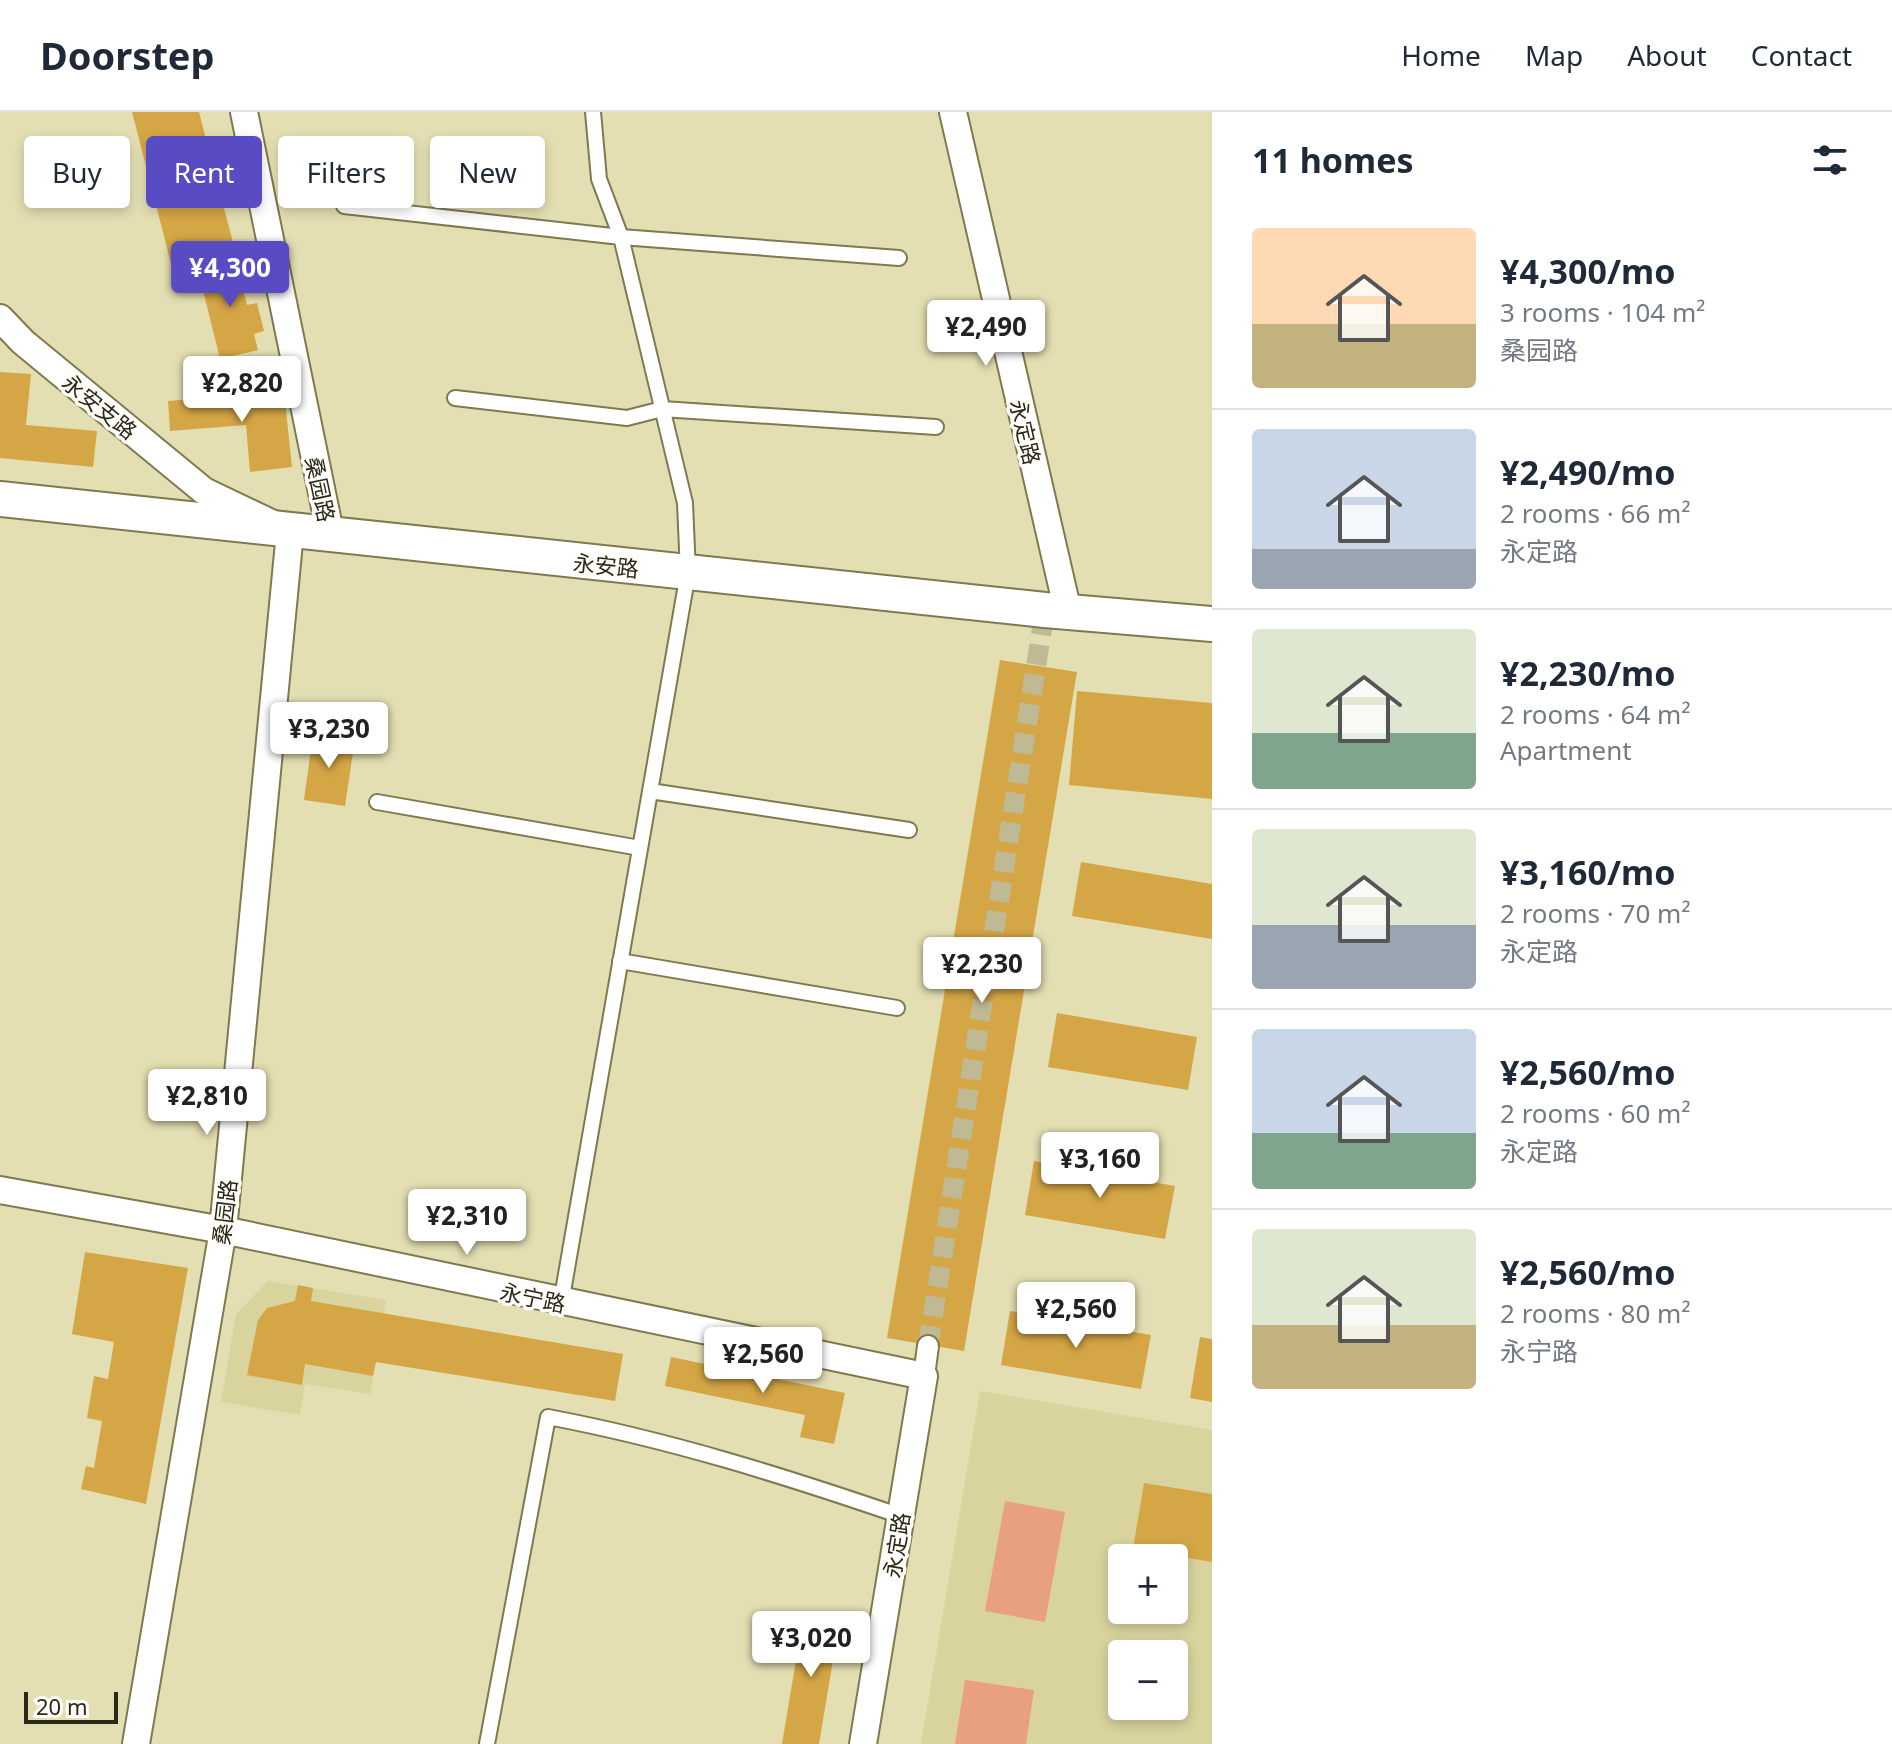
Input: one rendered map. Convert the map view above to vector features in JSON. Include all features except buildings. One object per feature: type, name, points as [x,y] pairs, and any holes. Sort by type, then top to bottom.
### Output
[{"type":"street","name":"桑园路","points":[[244,112],[331,537]]},
{"type":"street","name":"永定路","points":[[953,112],[1068,612]]},
{"type":"street","name":"永安支路","points":[[0,318],[23,342],[204,491],[290,532]]},
{"type":"street","name":"永安路","points":[[0,499],[331,537],[1212,624]]},
{"type":"street","name":"桑园路","points":[[136,1744],[223,1230],[290,532]]},
{"type":"street","name":"永宁路","points":[[0,1190],[223,1230],[561,1303],[924,1376]]},
{"type":"street","name":"永定路","points":[[863,1744],[928,1346]]},
{"type":"lane","points":[[561,1303],[688,573],[685,503],[621,237],[599,179],[593,112]]},
{"type":"lane","points":[[362,208],[621,237],[899,258]]},
{"type":"lane","points":[[455,398],[627,418],[662,409],[936,427]]},
{"type":"lane","points":[[650,791],[909,830]]},
{"type":"lane","points":[[377,802],[640,848]]},
{"type":"lane","points":[[620,961],[897,1008]]},
{"type":"lane","points":[[487,1744],[548,1417],[636,1434],[755,1465],[901,1516]]},
{"type":"shaded area","points":[[268,1281],[386,1300],[370,1394],[305,1384],[300,1415],[221,1402],[236,1314]]},
{"type":"shaded area","points":[[980,1391],[1212,1430],[1212,1744],[921,1744]]},
{"type":"shaded area","points":[[1005,1501],[1065,1512],[1045,1622],[985,1611]]},
{"type":"shaded area","points":[[965,1680],[1034,1690],[1026,1744],[955,1744]]},
{"type":"tunnel","points":[[928,1346],[1045,610]]}]
